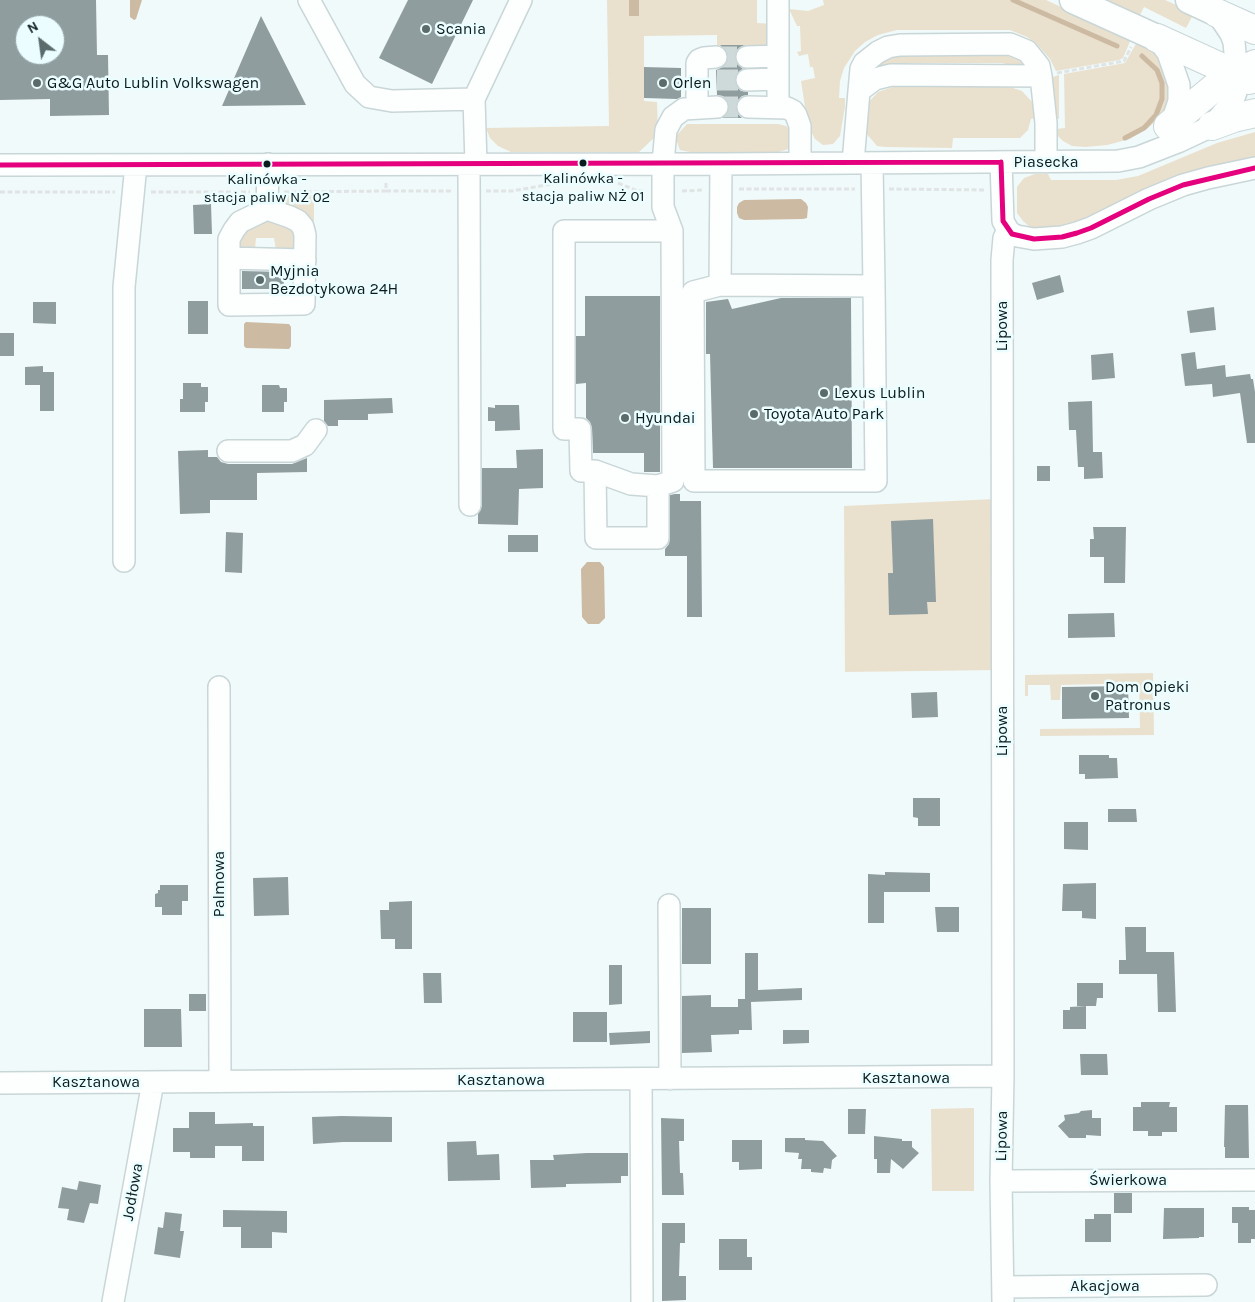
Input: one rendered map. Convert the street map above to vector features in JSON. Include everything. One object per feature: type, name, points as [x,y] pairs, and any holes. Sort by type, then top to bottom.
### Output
[{"type":"highway","points":[[1217,12],[1255,30]]},
{"type":"highway","points":[[1157,38],[1249,74]]},
{"type":"highway","points":[[1168,126],[1221,82],[1249,74]]},
{"type":"highway","points":[[1212,126],[1255,113]]},
{"type":"main road","points":[[1073,0],[1157,38]]},
{"type":"main road","points":[[1189,0],[1217,12]]},
{"type":"street","points":[[470,505],[470,191],[473,164],[474,99],[522,0]]},
{"type":"street","points":[[778,0],[778,107]]},
{"type":"street","points":[[318,5],[355,84],[369,97],[392,101],[474,99]]},
{"type":"street","name":"Piasecka","points":[[0,165],[721,164],[1118,161],[1139,157],[1212,126],[1233,101],[1238,86],[1249,74],[1231,34],[1217,12]]},
{"type":"street","points":[[1157,38],[1168,53],[1179,85],[1180,94],[1176,112],[1168,126]]},
{"type":"street","points":[[874,286],[720,285],[693,292],[694,481],[876,481],[874,286],[862,163],[859,91],[861,69],[864,63],[888,47],[900,45],[1010,44],[1027,51],[1039,66],[1042,76],[1046,123],[1046,162]]},
{"type":"street","points":[[747,57],[778,56]]},
{"type":"street","points":[[672,231],[564,230],[564,429],[580,429],[581,472],[595,471],[631,484],[658,486],[673,481],[672,231],[664,207],[664,139],[668,124],[679,112],[707,108],[707,80],[697,63],[699,60],[716,57]]},
{"type":"street","points":[[859,91],[875,79],[891,75],[1042,76]]},
{"type":"street","points":[[748,80],[778,79]]},
{"type":"street","points":[[748,108],[787,108],[796,115],[800,126],[800,163]]},
{"type":"street","name":"Piasecka","points":[[1101,161],[1141,145],[1168,126]]},
{"type":"street","name":"Lipowa","points":[[1001,162],[1002,216],[1008,230],[1004,238],[1002,260],[1003,1076],[1001,1181],[1003,1294]]},
{"type":"street","points":[[267,209],[268,164]]},
{"type":"street","points":[[720,285],[721,164]]},
{"type":"street","points":[[124,561],[124,287],[136,166]]},
{"type":"street","points":[[1008,230],[1023,238],[1062,238],[1091,228],[1149,199],[1183,185],[1255,168]]},
{"type":"street","points":[[267,209],[298,221],[303,227],[305,235],[304,304],[229,305],[229,239],[240,222],[267,209]]},
{"type":"street","points":[[229,258],[305,260]]},
{"type":"street","points":[[228,451],[292,450],[305,445],[316,430]]},
{"type":"street","points":[[595,471],[596,538],[658,538],[658,486]]},
{"type":"street","name":"Palmowa","points":[[219,687],[220,1082]]},
{"type":"street","points":[[669,905],[670,1079]]},
{"type":"street","name":"Kasztanowa","points":[[0,1083],[1003,1076]]},
{"type":"street","points":[[641,1079],[642,1302]]},
{"type":"street","name":"Jodłowa","points":[[113,1302],[153,1082]]},
{"type":"street","name":"Świerkowa","points":[[1001,1181],[1255,1180]]},
{"type":"street","name":"Akacjowa","points":[[1003,1294],[1206,1285]]},
{"type":"path","points":[[616,182],[638,191],[721,189]]},
{"type":"path","points":[[386,191],[512,191],[561,183]]},
{"type":"shaded area","points":[[130,0],[142,0],[134,20],[130,17]]},
{"type":"shaded area","points":[[607,0],[757,0],[757,23],[774,24],[770,44],[763,47],[717,48],[717,35],[644,36],[644,101],[657,102],[658,132],[639,152],[511,152],[498,146],[490,138],[486,128],[609,126]]},
{"type":"shaded area","points":[[629,0],[639,0],[639,16],[629,16]]},
{"type":"shaded area","points":[[823,0],[1046,0],[1131,39],[1123,58],[1119,60],[1056,71],[1050,59],[1036,43],[1010,30],[897,30],[878,35],[865,42],[855,51],[844,68],[840,81],[839,98],[845,98],[845,107],[840,136],[833,144],[823,145],[815,139],[808,126],[801,81],[815,78],[813,67],[810,67],[808,54],[799,56],[797,52],[801,51],[800,26],[797,26],[789,9],[808,11],[824,5]]},
{"type":"shaded area","points":[[1097,0],[1165,0],[1194,13],[1186,28],[1144,7],[1138,19]]},
{"type":"shaded area","points":[[1137,42],[1160,55],[1171,92],[1165,108],[1158,119],[1148,128],[1130,139],[1107,145],[1072,146],[1063,141],[1058,136],[1056,129],[1065,128],[1064,74],[1125,63]]},
{"type":"shaded area","points":[[899,54],[1006,55],[1020,61],[1023,66],[1020,68],[1002,63],[897,63],[874,71],[874,67],[887,57]]},
{"type":"shaded area","points":[[1059,75],[1059,119],[1054,118],[1053,77]]},
{"type":"shaded area","points":[[1007,86],[1022,91],[1033,103],[1036,118],[1031,119],[1028,130],[1020,138],[953,138],[952,148],[885,147],[877,146],[866,133],[867,104],[878,92],[893,87]]},
{"type":"shaded area","points":[[687,124],[778,124],[786,126],[791,131],[794,143],[789,149],[778,152],[690,152],[680,150],[677,142],[677,135]]},
{"type":"shaded area","points":[[1255,132],[1255,157],[1204,168],[1174,178],[1076,222],[1055,227],[1031,228],[1017,213],[1017,187],[1024,178],[1035,174],[1048,174],[1051,180],[1116,180],[1138,176],[1217,143]]},
{"type":"shaded area","points":[[273,195],[314,195],[314,229],[279,208]]},
{"type":"shaded area","points":[[801,199],[808,207],[807,218],[803,219],[744,220],[739,218],[737,213],[739,203],[744,200]]},
{"type":"shaded area","points":[[253,221],[294,225],[296,250],[276,250],[274,238],[256,238],[255,249],[242,251],[237,239]]},
{"type":"shaded area","points":[[246,322],[289,324],[291,327],[291,346],[289,349],[246,348],[244,346],[244,324]]},
{"type":"shaded area","points":[[996,499],[998,670],[845,672],[844,506]]},
{"type":"shaded area","points":[[587,562],[600,562],[604,567],[605,618],[599,624],[588,624],[582,617],[581,569]]},
{"type":"shaded area","points":[[1153,673],[1154,735],[1040,736],[1040,729],[1140,728],[1139,683],[1061,685],[1060,700],[1051,700],[1050,685],[1028,685],[1028,696],[1025,696],[1025,675]]},
{"type":"shaded area","points":[[974,1108],[974,1191],[932,1191],[931,1109]]},
{"type":"building","points":[[0,0],[96,0],[97,55],[108,55],[109,115],[50,116],[50,99],[0,100]]},
{"type":"building","name":"Scania","points":[[408,0],[473,0],[432,84],[379,58]]},
{"type":"building","points":[[261,16],[306,105],[222,106]]},
{"type":"building","points":[[720,45],[745,45],[736,51],[735,57],[737,64],[743,69],[736,75],[736,86],[741,91],[748,92],[748,95],[742,96],[738,100],[736,106],[737,113],[742,118],[722,118],[728,113],[729,106],[723,96],[717,95],[716,70],[727,63],[728,56],[726,50]]},
{"type":"building","name":"Orlen","points":[[644,67],[681,68],[681,97],[677,99],[644,98]]},
{"type":"building","points":[[211,204],[212,234],[194,234],[193,205]]},
{"type":"building","name":"Myjnia Bezdotykowa 24H","points":[[242,271],[284,272],[284,289],[242,289]]},
{"type":"building","points":[[1060,275],[1064,292],[1037,300],[1032,283]]},
{"type":"building","name":"Hyundai","points":[[585,296],[660,296],[660,472],[644,472],[644,453],[593,453],[592,428],[586,418],[586,383],[576,384],[576,336],[585,336]]},
{"type":"building","name":"Toyota Auto Park","points":[[781,298],[851,298],[852,468],[713,468],[710,354],[706,354],[706,302],[728,299],[732,309]]},
{"type":"building","points":[[188,301],[208,301],[208,334],[188,334]]},
{"type":"building","points":[[33,302],[56,302],[56,324],[33,323]]},
{"type":"building","points":[[1214,307],[1216,330],[1190,333],[1187,311]]},
{"type":"building","points":[[0,333],[14,333],[14,356],[0,356]]},
{"type":"building","points":[[1195,352],[1197,369],[1225,365],[1226,377],[1250,374],[1251,379],[1253,379],[1255,392],[1255,443],[1247,443],[1240,393],[1213,397],[1212,384],[1185,386],[1181,354]]},
{"type":"building","points":[[1113,353],[1115,378],[1092,380],[1091,355]]},
{"type":"building","points":[[43,366],[43,372],[54,372],[54,411],[40,411],[40,385],[25,385],[25,367]]},
{"type":"building","points":[[183,383],[201,383],[201,387],[208,387],[208,402],[205,402],[205,412],[180,412],[180,399],[183,399]]},
{"type":"building","points":[[262,385],[279,385],[280,388],[287,388],[287,402],[284,402],[284,412],[262,412]]},
{"type":"building","points":[[392,398],[393,413],[368,414],[368,420],[338,420],[338,426],[328,426],[324,421],[324,400]]},
{"type":"building","points":[[1092,401],[1093,452],[1102,452],[1103,478],[1084,479],[1084,467],[1078,467],[1076,430],[1069,430],[1068,402]]},
{"type":"building","points":[[495,405],[519,405],[520,430],[495,431],[495,421],[488,421],[488,407],[495,408]]},
{"type":"building","points":[[543,449],[543,488],[519,489],[518,525],[478,524],[478,514],[482,505],[482,468],[517,468],[516,450]]},
{"type":"building","points":[[208,450],[208,457],[217,457],[221,462],[228,464],[292,464],[307,458],[307,472],[257,473],[257,500],[210,500],[210,513],[180,514],[178,451]]},
{"type":"building","points":[[1037,466],[1050,466],[1050,481],[1037,481]]},
{"type":"building","points":[[680,494],[680,501],[701,501],[702,617],[687,617],[687,556],[665,556],[665,549],[669,544],[670,538],[670,495]]},
{"type":"building","points":[[933,519],[936,602],[927,602],[928,614],[889,615],[888,573],[893,573],[891,521]]},
{"type":"building","points":[[1093,527],[1126,527],[1125,583],[1104,583],[1104,557],[1090,557],[1090,539],[1094,539]]},
{"type":"building","points":[[226,532],[243,533],[242,573],[225,572]]},
{"type":"building","points":[[508,535],[538,535],[538,552],[508,552]]},
{"type":"building","points":[[1114,613],[1115,637],[1068,638],[1068,614]]},
{"type":"building","name":"Dom Opieki Patronus","points":[[1128,686],[1129,718],[1062,719],[1062,687]]},
{"type":"building","points":[[937,692],[938,717],[912,718],[911,693]]},
{"type":"building","points":[[1079,755],[1109,755],[1109,758],[1117,758],[1118,778],[1085,779],[1085,774],[1079,774]]},
{"type":"building","points":[[913,798],[940,798],[940,826],[918,826],[918,818],[913,817]]},
{"type":"building","points":[[1108,809],[1136,809],[1137,822],[1108,822]]},
{"type":"building","points":[[1064,822],[1088,822],[1088,850],[1064,849]]},
{"type":"building","points":[[885,872],[930,873],[930,892],[884,892],[884,923],[868,923],[868,874],[885,875]]},
{"type":"building","points":[[288,877],[289,915],[254,916],[253,878]]},
{"type":"building","points":[[1096,883],[1096,919],[1082,918],[1082,911],[1062,911],[1063,884]]},
{"type":"building","points":[[160,885],[188,885],[188,901],[182,901],[182,915],[162,915],[162,907],[155,907],[155,894],[160,890]]},
{"type":"building","points":[[412,901],[412,949],[395,949],[395,939],[381,939],[380,910],[389,910],[389,902]]},
{"type":"building","points":[[935,907],[959,907],[959,932],[937,932]]},
{"type":"building","points":[[682,908],[711,908],[711,964],[682,964]]},
{"type":"building","points":[[1125,927],[1146,927],[1146,952],[1174,952],[1176,1012],[1158,1012],[1157,974],[1119,974],[1119,960],[1126,960]]},
{"type":"building","points":[[745,953],[758,953],[758,990],[802,988],[802,1000],[751,1002],[752,1030],[739,1030],[739,1034],[711,1035],[712,1052],[682,1053],[682,996],[711,995],[711,1007],[738,1007],[738,999],[745,999]]},
{"type":"building","points":[[609,965],[622,965],[622,1004],[609,1005]]},
{"type":"building","points":[[423,973],[441,973],[442,1003],[424,1003]]},
{"type":"building","points":[[1077,983],[1103,983],[1103,998],[1097,998],[1096,1006],[1077,1006]]},
{"type":"building","points":[[189,994],[206,994],[206,1011],[189,1011]]},
{"type":"building","points":[[1086,1006],[1086,1029],[1063,1029],[1063,1010],[1070,1010],[1070,1007]]},
{"type":"building","points":[[144,1009],[181,1009],[182,1047],[144,1047]]},
{"type":"building","points":[[573,1012],[607,1012],[607,1042],[573,1042]]},
{"type":"building","points":[[783,1030],[809,1030],[809,1043],[783,1044]]},
{"type":"building","points":[[650,1031],[650,1043],[610,1045],[609,1033]]},
{"type":"building","points":[[1080,1054],[1107,1054],[1108,1075],[1081,1075]]},
{"type":"building","points":[[1141,1102],[1170,1102],[1169,1107],[1177,1107],[1177,1132],[1162,1132],[1162,1136],[1148,1136],[1148,1131],[1133,1131],[1133,1107],[1141,1107]]},
{"type":"building","points":[[1225,1105],[1248,1105],[1249,1158],[1225,1158]]},
{"type":"building","points":[[848,1109],[866,1109],[865,1134],[848,1134]]},
{"type":"building","points":[[1092,1110],[1092,1118],[1101,1118],[1101,1136],[1086,1135],[1086,1138],[1069,1138],[1058,1126],[1065,1120],[1064,1115]]},
{"type":"building","points":[[189,1112],[215,1112],[215,1124],[253,1123],[253,1126],[264,1126],[264,1161],[242,1161],[242,1146],[215,1146],[215,1158],[190,1158],[190,1152],[173,1152],[173,1128],[189,1128]]},
{"type":"building","points":[[312,1117],[392,1117],[392,1142],[313,1144]]},
{"type":"building","points":[[661,1118],[684,1119],[684,1141],[679,1141],[680,1173],[683,1173],[684,1195],[662,1195]]},
{"type":"building","points":[[874,1136],[912,1141],[912,1147],[919,1153],[903,1169],[891,1159],[890,1173],[877,1173],[877,1159],[874,1159]]},
{"type":"building","points":[[785,1138],[805,1138],[805,1140],[823,1141],[837,1156],[832,1160],[831,1169],[824,1168],[823,1173],[811,1172],[811,1169],[801,1169],[802,1159],[798,1159],[799,1153],[785,1152]]},
{"type":"building","points":[[732,1140],[762,1140],[762,1169],[739,1170],[739,1162],[732,1162]]},
{"type":"building","points":[[476,1141],[477,1155],[499,1154],[500,1180],[448,1181],[447,1142]]},
{"type":"building","points":[[628,1153],[628,1176],[621,1176],[621,1183],[566,1184],[566,1187],[531,1188],[530,1160],[554,1160],[553,1155]]},
{"type":"building","points":[[79,1181],[101,1185],[98,1204],[90,1203],[84,1223],[67,1220],[69,1209],[58,1208],[62,1187],[77,1190]]},
{"type":"building","points":[[1114,1193],[1132,1193],[1132,1213],[1114,1213]]},
{"type":"building","points":[[1232,1207],[1249,1207],[1249,1210],[1255,1210],[1255,1239],[1251,1239],[1251,1243],[1238,1243],[1238,1223],[1232,1223]]},
{"type":"building","points":[[1164,1208],[1204,1208],[1204,1237],[1163,1239]]},
{"type":"building","points":[[223,1210],[287,1211],[287,1233],[272,1232],[272,1248],[241,1248],[241,1227],[223,1227]]},
{"type":"building","points":[[165,1212],[182,1214],[180,1231],[184,1231],[180,1258],[154,1254],[158,1227],[163,1228]]},
{"type":"building","points":[[1094,1214],[1111,1214],[1111,1242],[1085,1242],[1085,1219],[1094,1219]]},
{"type":"building","points":[[662,1223],[685,1223],[685,1243],[680,1243],[679,1276],[686,1276],[686,1300],[662,1301]]},
{"type":"building","points":[[719,1239],[747,1239],[747,1257],[752,1257],[752,1270],[719,1270]]},
{"type":"waterway","points":[[1013,0],[1117,46]]},
{"type":"waterway","points":[[1125,138],[1144,128],[1156,115],[1162,99],[1162,83],[1157,70],[1142,56]]},
{"type":"tunnel","points":[[716,57],[747,57]]},
{"type":"tunnel","points":[[717,80],[747,80]]},
{"type":"tunnel","points":[[717,107],[748,107]]},
{"type":"transit line","points":[[1001,162],[1003,221],[1012,234],[1034,239],[1062,237],[1077,233],[1183,185],[1255,168]]},
{"type":"transit line","points":[[0,165],[1001,162]]},
{"type":"place","name":"Scania","points":[[426,29]]},
{"type":"place","name":"G&G Auto Lublin Volkswagen","points":[[37,83]]},
{"type":"place","name":"Orlen","points":[[663,83]]},
{"type":"place","name":"Kalinówka - stacja paliw NŻ 01","points":[[583,163]]},
{"type":"place","name":"Kalinówka - stacja paliw NŻ 02","points":[[267,164]]},
{"type":"place","name":"Myjnia Bezdotykowa 24H","points":[[260,280]]},
{"type":"place","name":"Lexus Lublin","points":[[824,393]]},
{"type":"place","name":"Toyota Auto Park","points":[[754,414]]},
{"type":"place","name":"Hyundai","points":[[625,418]]},
{"type":"place","name":"Dom Opieki Patronus","points":[[1095,696]]}]
